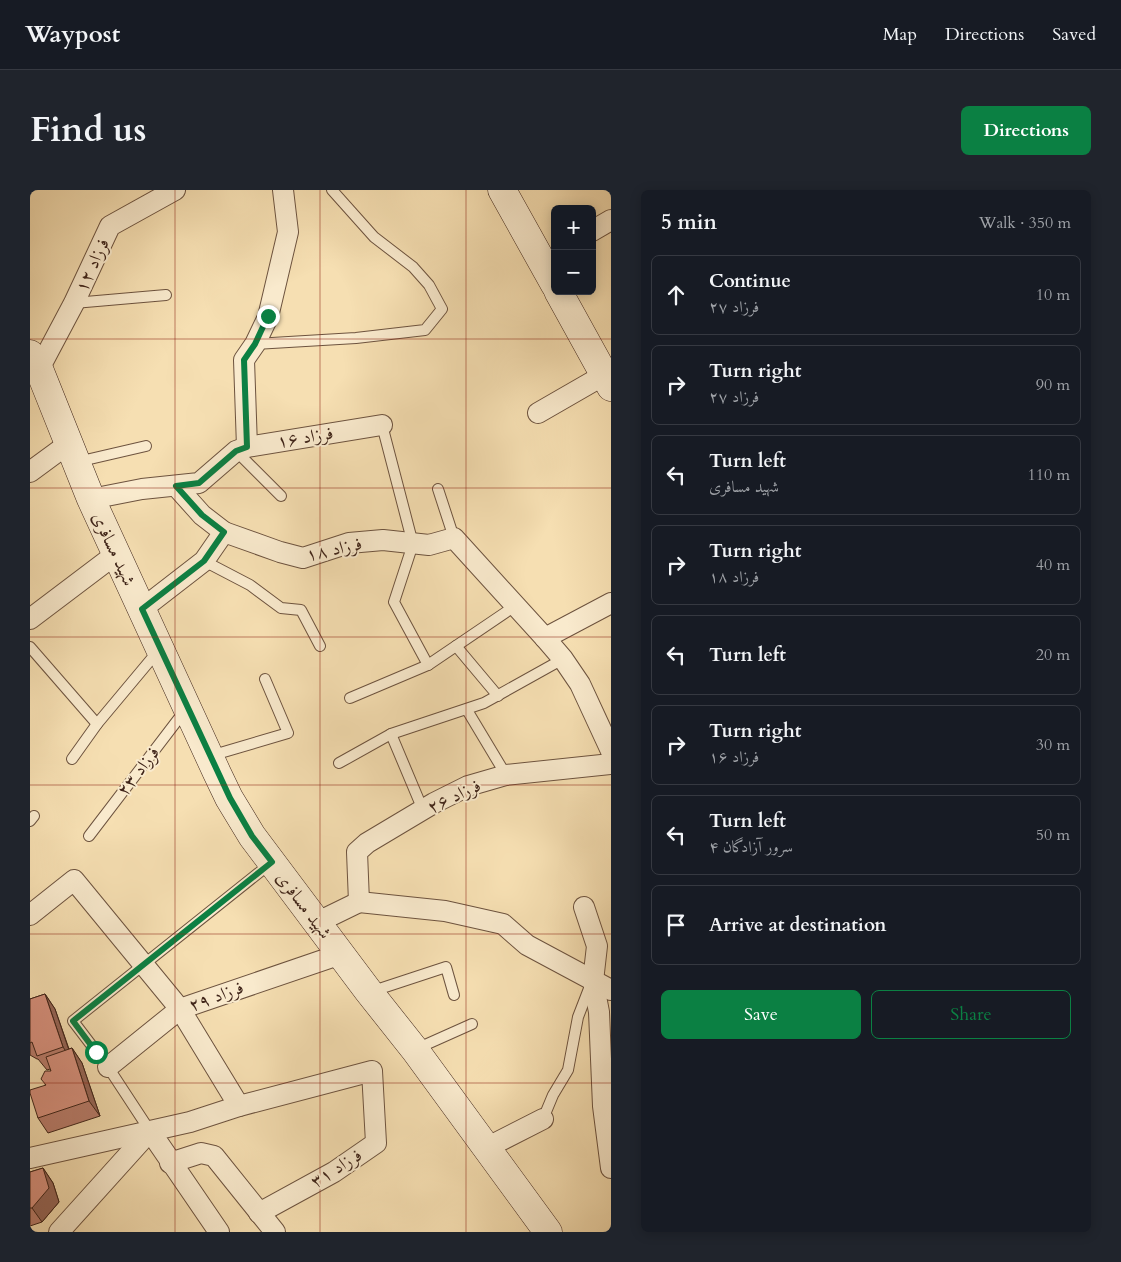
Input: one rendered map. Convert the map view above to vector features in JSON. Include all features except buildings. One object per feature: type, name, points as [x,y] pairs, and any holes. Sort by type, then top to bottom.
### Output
[{"type":"street","name":"فرزاد ۱۲","points":[[34,361],[74,304],[110,226],[174,190]]},
{"type":"street","points":[[91,499],[142,489],[199,483],[242,449],[244,360],[255,344],[268,316],[288,232],[283,190]]},
{"type":"street","points":[[502,190],[548,256],[551,268]]},
{"type":"street","points":[[596,229],[611,220]]},
{"type":"street","points":[[538,413],[608,381],[560,295]]},
{"type":"street","name":"شهید مسافری","points":[[34,361],[91,499],[116,554],[230,798],[252,836],[415,1050],[548,1232]]},
{"type":"street","name":"فرزاد ۱۶","points":[[242,449],[382,425]]},
{"type":"street","points":[[30,472],[72,453]]},
{"type":"street","name":"فرزاد ۱۸","points":[[176,486],[202,515],[224,532],[280,552],[304,558],[349,543],[383,540],[429,545],[454,538]]},
{"type":"street","points":[[142,609],[204,561],[224,532]]},
{"type":"street","points":[[454,538],[563,659],[580,684],[611,751]]},
{"type":"street","points":[[30,618],[116,554]]},
{"type":"street","points":[[545,638],[611,603]]},
{"type":"street","name":"فرزاد ۲۶","points":[[359,902],[357,852],[367,843],[422,810],[468,786],[506,775],[611,764]]},
{"type":"street","points":[[30,915],[74,880],[180,1009],[239,1106],[190,1122],[30,1158]]},
{"type":"street","points":[[318,922],[359,902],[445,911],[503,924],[527,945],[611,990]]},
{"type":"street","points":[[584,907],[597,946],[593,981],[599,1012],[603,1106],[611,1168]]},
{"type":"street","name":"فرزاد ۲۹","points":[[108,1068],[180,1009],[341,954]]},
{"type":"street","name":"فرزاد ۳۱","points":[[239,1106],[372,1071],[376,1143],[334,1172],[259,1213]]},
{"type":"street","points":[[486,1148],[543,1119]]},
{"type":"street","points":[[150,1131],[170,1163],[219,1232]]},
{"type":"street","points":[[59,1232],[150,1131]]},
{"type":"street","points":[[170,1163],[201,1153],[214,1156],[275,1232]]},
{"type":"lane","points":[[255,344],[356,338],[425,330],[442,309],[429,285],[413,267],[374,237],[332,190]]},
{"type":"lane","points":[[74,304],[166,295]]},
{"type":"lane","points":[[382,425],[413,544],[394,602],[428,665]]},
{"type":"lane","points":[[72,453],[146,446]]},
{"type":"lane","points":[[242,449],[281,496]]},
{"type":"lane","points":[[438,489],[454,538]]},
{"type":"lane","points":[[204,561],[250,585],[281,608],[301,610],[320,646]]},
{"type":"lane","points":[[350,698],[428,665],[515,606]]},
{"type":"lane","points":[[456,646],[498,696]]},
{"type":"lane","points":[[30,647],[97,724]]},
{"type":"lane","points":[[72,759],[97,724],[160,648]]},
{"type":"lane","points":[[339,763],[392,734],[484,703],[563,659]]},
{"type":"lane","points":[[210,756],[288,733],[265,679]]},
{"type":"lane","name":"فرزاد ۲۳","points":[[89,836],[188,707]]},
{"type":"lane","points":[[467,710],[506,775]]},
{"type":"lane","points":[[392,734],[422,810]]},
{"type":"lane","points":[[150,1131],[108,1068],[73,1021],[272,862]]},
{"type":"lane","points":[[369,992],[446,967],[454,995]]},
{"type":"lane","points":[[543,1119],[553,1095],[568,1070],[578,1017],[593,981]]},
{"type":"lane","points":[[415,1050],[472,1024]]},
{"type":"route","points":[[96,1052],[73,1021],[272,862],[252,836],[217,773],[142,609],[204,561],[224,532],[202,515],[176,486],[199,483],[236,451],[247,447],[244,360],[255,344],[268,316]]}]
